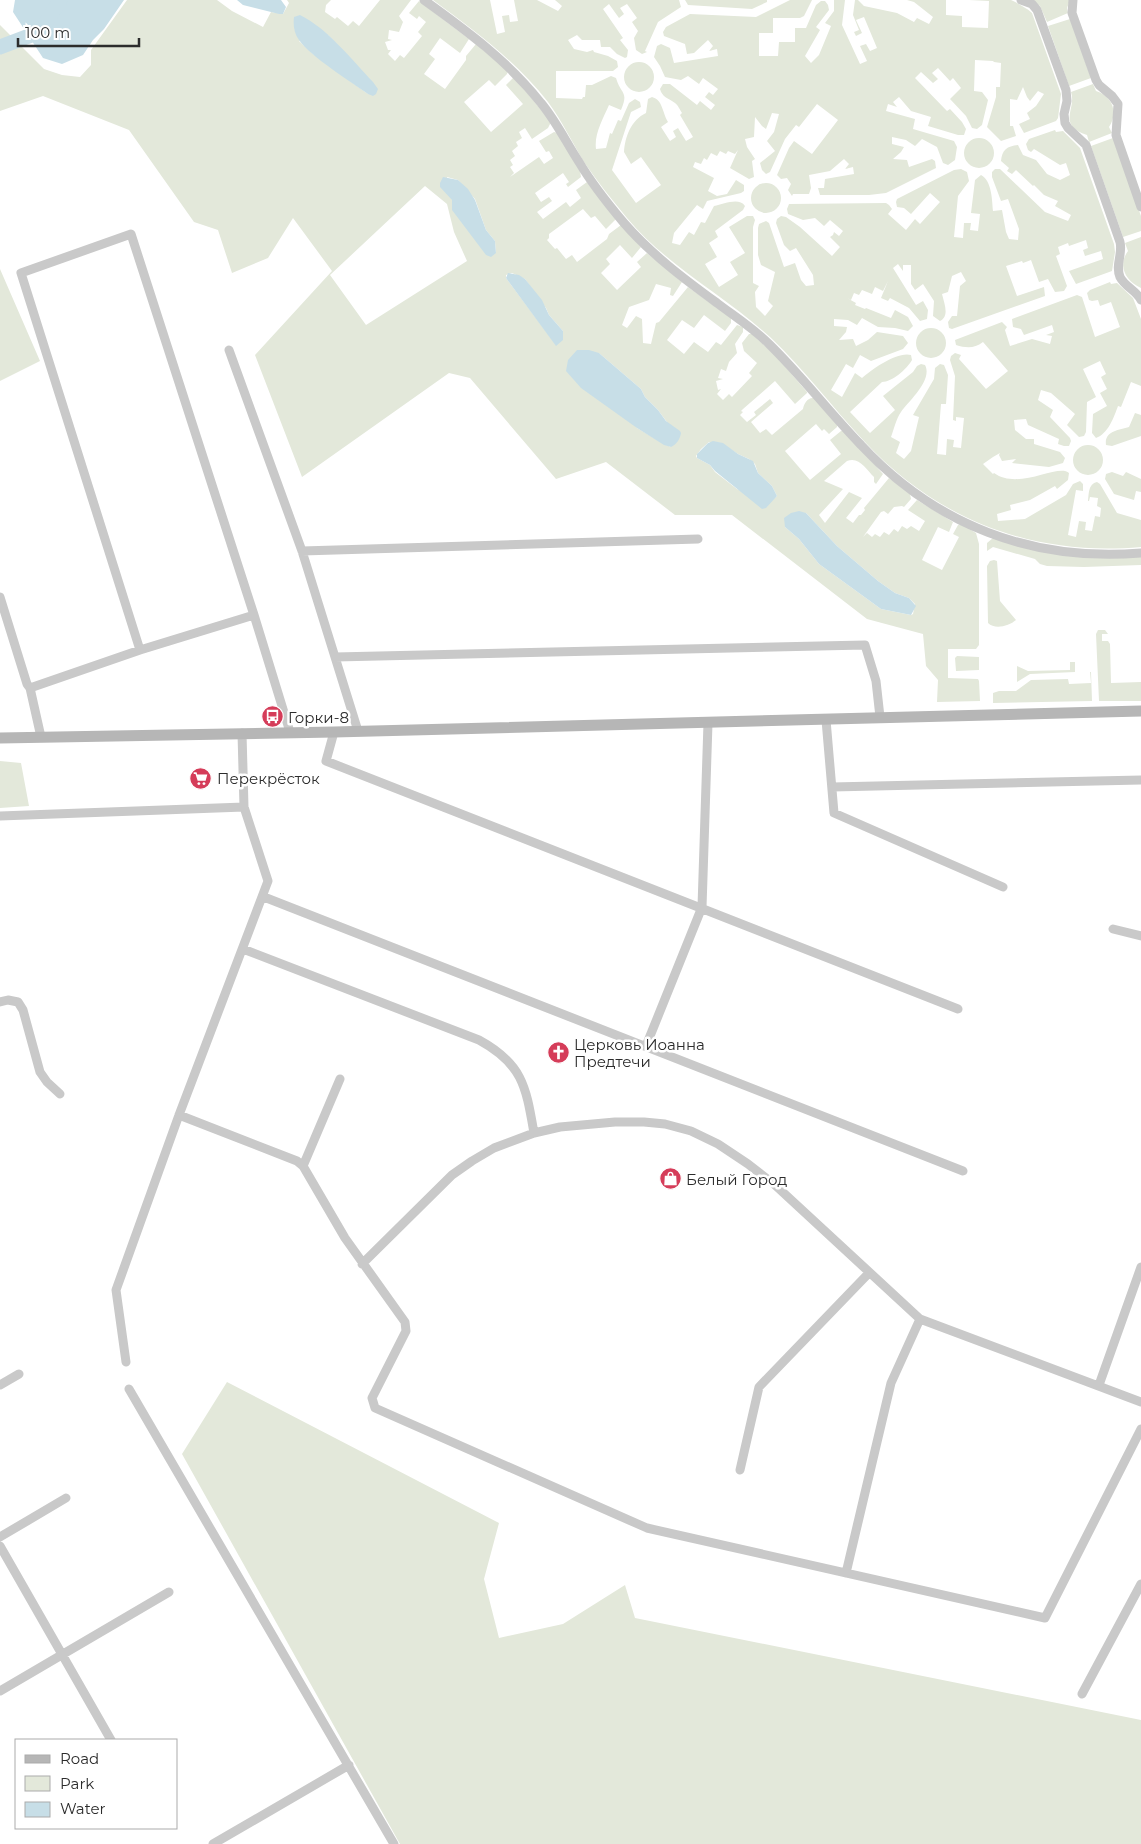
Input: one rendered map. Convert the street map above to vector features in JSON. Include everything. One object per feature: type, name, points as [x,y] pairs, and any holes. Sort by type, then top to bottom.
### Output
[{"type":"street","points":[[424,0],[476,38],[514,70],[548,111],[579,164],[637,237],[668,265],[767,342],[861,446],[903,484],[958,520],[1023,544],[1076,553],[1112,554],[1141,552]]},
{"type":"street","points":[[1021,0],[1032,4],[1037,10],[1066,90],[1065,123],[1086,145],[1120,242],[1121,252],[1118,266],[1120,275],[1126,285],[1136,292],[1141,300]]},
{"type":"street","points":[[1073,0],[1071,10],[1096,80],[1099,86],[1112,96],[1118,104],[1116,135],[1141,207]]},
{"type":"street","points":[[140,650],[21,273],[130,234],[254,615],[290,732]]},
{"type":"street","points":[[229,350],[302,551],[358,731]]},
{"type":"street","points":[[302,551],[698,539]]},
{"type":"street","points":[[0,597],[27,684],[30,688],[41,737]]},
{"type":"street","points":[[30,688],[140,650],[254,615]]},
{"type":"street","points":[[335,657],[866,645],[876,681],[880,717]]},
{"type":"street","points":[[0,738],[334,732],[1141,711]]},
{"type":"street","points":[[826,720],[834,814],[1003,887]]},
{"type":"street","points":[[646,1046],[702,907],[708,723]]},
{"type":"street","points":[[334,732],[326,761],[958,1009]]},
{"type":"street","points":[[126,1362],[116,1290],[179,1115],[264,897],[268,881],[244,807],[242,733]]},
{"type":"street","points":[[832,788],[1141,780]]},
{"type":"street","points":[[0,816],[244,807]]},
{"type":"street","points":[[264,897],[963,1171]]},
{"type":"street","points":[[1113,929],[1141,936]]},
{"type":"street","points":[[243,949],[479,1040],[491,1047],[511,1064],[524,1085],[534,1133]]},
{"type":"street","points":[[0,1002],[8,1000],[18,1002],[23,1010],[40,1072],[47,1082],[60,1094]]},
{"type":"street","points":[[303,1166],[340,1079]]},
{"type":"street","points":[[179,1115],[297,1160],[303,1166],[362,1264],[406,1322],[406,1331],[372,1398],[375,1408],[647,1528],[1045,1618],[1141,1429]]},
{"type":"street","points":[[362,1264],[452,1175],[494,1148],[534,1133],[560,1127],[615,1122],[665,1124],[691,1131],[718,1144],[775,1185],[920,1319],[1141,1402]]},
{"type":"street","points":[[1098,1385],[1141,1267]]},
{"type":"street","points":[[740,1470],[759,1387],[869,1272]]},
{"type":"street","points":[[846,1573],[891,1382],[920,1319]]},
{"type":"street","points":[[0,1385],[19,1374]]},
{"type":"street","points":[[129,1388],[394,1844]]},
{"type":"street","points":[[0,1537],[66,1498]]},
{"type":"street","points":[[0,1546],[110,1739]]},
{"type":"street","points":[[1082,1694],[1141,1584]]},
{"type":"street","points":[[0,1690],[169,1592]]},
{"type":"street","points":[[213,1844],[348,1765]]},
{"type":"green space","points":[[127,0],[217,0],[232,11],[263,27],[271,12],[283,14],[289,3],[287,0],[331,0],[326,5],[325,12],[335,19],[337,17],[348,26],[353,21],[359,26],[380,0],[411,0],[399,16],[403,22],[399,32],[389,30],[388,39],[392,40],[385,42],[388,50],[391,50],[388,54],[395,61],[400,55],[404,58],[422,36],[418,32],[426,22],[419,16],[417,19],[409,13],[419,1],[469,39],[460,53],[440,38],[429,54],[435,59],[424,74],[445,89],[476,44],[508,71],[495,86],[489,80],[464,102],[491,132],[523,104],[506,85],[514,77],[551,122],[548,128],[532,139],[525,128],[519,132],[522,138],[516,142],[518,146],[512,151],[515,156],[510,160],[513,165],[510,167],[514,173],[510,177],[539,157],[544,164],[553,158],[549,151],[546,152],[539,141],[554,132],[558,133],[580,171],[581,177],[568,187],[566,184],[569,182],[563,173],[535,193],[541,202],[549,197],[552,201],[537,212],[543,219],[566,202],[570,207],[581,198],[576,190],[587,182],[616,219],[606,229],[595,216],[591,218],[583,209],[549,234],[547,240],[555,249],[557,248],[566,259],[572,255],[577,262],[607,239],[609,234],[621,225],[641,247],[632,258],[620,245],[606,259],[610,264],[601,273],[617,290],[641,267],[637,262],[647,253],[682,282],[673,296],[670,295],[671,288],[656,284],[649,300],[629,307],[622,325],[627,328],[636,316],[642,319],[643,343],[651,344],[656,323],[659,322],[688,287],[731,318],[731,323],[725,331],[704,315],[694,328],[682,320],[667,340],[684,354],[694,342],[708,352],[716,342],[721,345],[737,325],[743,327],[743,332],[735,344],[737,353],[729,362],[726,371],[721,369],[718,378],[723,379],[716,381],[718,390],[721,389],[717,394],[723,400],[729,394],[732,397],[752,376],[749,373],[757,363],[744,351],[742,343],[749,334],[752,334],[776,356],[807,393],[795,404],[775,381],[743,409],[740,415],[747,422],[756,415],[754,412],[770,399],[773,403],[751,422],[760,433],[766,429],[772,435],[803,409],[808,399],[814,398],[837,427],[829,434],[824,429],[822,431],[816,424],[785,451],[810,480],[841,454],[830,440],[841,431],[844,431],[883,474],[876,484],[874,477],[862,464],[855,460],[847,461],[824,481],[843,489],[819,515],[825,523],[849,492],[862,498],[846,518],[853,523],[889,478],[910,494],[911,499],[904,507],[894,507],[888,514],[884,511],[881,512],[863,537],[867,533],[872,537],[875,534],[880,537],[884,532],[889,535],[894,529],[898,532],[902,526],[907,529],[911,526],[919,531],[925,521],[908,510],[917,500],[953,522],[949,532],[938,527],[922,560],[942,570],[959,537],[953,534],[958,525],[961,524],[976,533],[979,544],[979,645],[976,649],[948,649],[948,678],[978,679],[980,701],[937,702],[938,680],[926,666],[923,634],[867,619],[732,515],[675,515],[606,462],[556,479],[470,378],[449,373],[302,477],[255,355],[332,271],[293,218],[268,258],[232,273],[218,230],[194,222],[129,130],[43,96],[0,111],[0,25],[44,69],[62,75],[80,77],[91,65],[91,50]],"holes":[[[328,35],[347,55],[368,94],[313,54],[299,41]],[[447,177],[458,180],[475,199],[486,230],[495,241],[496,253],[452,200]],[[425,186],[447,204],[454,232],[467,261],[366,325],[330,275]],[[512,273],[525,279],[549,315],[563,331],[556,345],[506,278],[506,275]],[[599,353],[641,389],[645,397],[667,422],[671,447],[637,428]],[[709,442],[721,443],[755,464],[758,473],[772,486],[777,496],[767,505],[737,489],[715,472],[710,465],[696,456]],[[806,513],[837,546],[878,581],[895,593],[909,598],[915,604],[913,614],[881,609],[819,564],[799,539],[785,527]]]},
{"type":"green space","points":[[433,0],[490,0],[497,34],[505,32],[502,16],[509,15],[510,22],[518,21],[514,0],[537,0],[558,11],[562,6],[555,0],[679,0],[681,7],[658,22],[645,51],[647,52],[642,54],[636,50],[634,38],[638,31],[632,22],[637,18],[627,4],[620,8],[624,14],[619,18],[609,4],[603,9],[623,38],[620,40],[628,50],[627,57],[625,58],[617,54],[610,47],[601,47],[600,40],[582,40],[577,35],[568,40],[574,49],[587,52],[593,50],[608,56],[617,61],[618,67],[613,71],[556,71],[556,98],[582,99],[585,97],[586,85],[592,85],[611,76],[616,78],[624,96],[623,104],[621,110],[609,105],[598,132],[596,149],[606,148],[610,133],[612,134],[618,120],[621,121],[629,103],[635,99],[640,102],[641,107],[631,112],[612,170],[636,203],[661,185],[641,157],[631,164],[624,152],[633,124],[646,113],[648,99],[652,97],[660,104],[668,122],[661,127],[670,141],[676,137],[673,131],[678,128],[686,141],[693,137],[680,115],[682,113],[678,106],[661,92],[660,89],[663,84],[670,84],[697,105],[700,101],[711,110],[715,105],[705,97],[709,92],[713,95],[718,89],[703,78],[699,84],[688,76],[681,80],[665,77],[654,57],[657,46],[661,44],[670,48],[674,63],[718,56],[717,49],[709,51],[713,46],[708,40],[694,53],[687,54],[685,44],[664,36],[663,32],[666,27],[690,14],[756,17],[790,0],[812,0],[804,16],[800,18],[773,18],[773,33],[759,33],[759,56],[778,56],[779,42],[795,42],[795,28],[806,28],[816,5],[821,1],[825,1],[829,10],[816,27],[820,30],[805,56],[811,63],[819,55],[831,26],[825,23],[834,11],[834,0],[845,0],[842,25],[860,64],[867,61],[860,46],[866,44],[870,51],[877,48],[864,17],[856,20],[862,33],[856,36],[854,32],[859,30],[853,15],[855,0],[858,0],[864,6],[897,13],[914,22],[917,18],[929,24],[933,17],[914,2],[907,0],[946,0],[946,15],[962,16],[962,27],[988,28],[989,1],[969,0],[1011,0],[1031,12],[1061,94],[1056,121],[1024,133],[1019,124],[1030,119],[1027,113],[1036,106],[1044,94],[1038,91],[1030,101],[1023,87],[1017,100],[1010,99],[1010,126],[1013,126],[1016,136],[1001,141],[987,127],[996,97],[996,87],[1000,87],[1001,63],[975,60],[974,91],[982,92],[988,100],[982,125],[977,129],[972,128],[966,116],[950,99],[961,88],[953,78],[950,81],[938,68],[932,73],[938,79],[933,83],[921,72],[915,78],[947,111],[950,109],[962,122],[966,129],[964,135],[928,126],[931,117],[911,111],[899,97],[893,102],[897,107],[888,104],[886,111],[915,119],[913,129],[954,141],[957,147],[955,160],[948,165],[943,163],[937,147],[922,139],[915,146],[906,140],[892,137],[892,144],[904,147],[893,159],[907,160],[909,167],[932,159],[935,161],[936,168],[886,193],[820,195],[818,188],[824,188],[825,179],[854,174],[853,167],[845,169],[849,164],[844,159],[830,171],[809,175],[811,188],[809,194],[793,194],[792,196],[788,190],[791,184],[787,178],[781,179],[777,175],[789,148],[794,141],[812,154],[838,120],[817,104],[799,127],[796,125],[785,139],[770,172],[766,174],[762,170],[760,163],[775,151],[767,141],[774,132],[779,114],[772,113],[766,129],[755,117],[754,137],[745,139],[747,147],[755,159],[752,161],[754,177],[749,179],[730,168],[738,150],[735,154],[728,151],[726,154],[720,151],[717,156],[711,153],[707,160],[704,158],[701,164],[695,162],[693,167],[714,178],[708,191],[717,196],[727,194],[736,180],[744,185],[744,191],[707,201],[703,209],[697,205],[674,233],[672,243],[680,245],[689,232],[694,235],[701,222],[705,223],[714,206],[731,202],[742,203],[745,206],[743,210],[715,231],[718,237],[709,243],[717,257],[705,264],[719,287],[738,275],[730,262],[745,253],[729,227],[747,216],[753,216],[755,220],[753,227],[753,283],[759,286],[755,292],[756,307],[765,316],[773,306],[768,301],[775,272],[761,265],[758,255],[759,224],[766,221],[769,223],[784,267],[795,263],[801,280],[806,286],[814,285],[813,275],[796,248],[790,251],[784,245],[776,223],[777,219],[781,216],[786,217],[832,256],[840,247],[830,237],[834,232],[839,236],[843,231],[830,220],[824,226],[815,218],[803,220],[788,214],[789,204],[886,203],[892,209],[888,214],[906,230],[915,219],[920,224],[940,202],[930,193],[911,214],[904,208],[897,207],[897,199],[954,170],[961,169],[967,172],[969,181],[958,196],[954,237],[963,238],[964,223],[971,223],[970,230],[978,231],[980,214],[971,213],[975,180],[981,175],[989,186],[993,211],[1002,210],[1009,239],[1018,240],[1019,229],[1008,199],[1001,201],[992,172],[995,169],[1000,169],[1045,212],[1068,221],[1071,215],[1055,206],[1058,201],[1044,195],[1016,170],[1012,174],[1007,171],[1009,168],[1001,161],[1006,149],[1018,145],[1023,155],[1036,160],[1047,174],[1060,180],[1070,175],[1066,163],[1060,165],[1034,149],[1031,152],[1026,144],[1029,139],[1055,130],[1056,132],[1063,131],[1080,148],[1114,244],[1115,252],[1112,271],[1076,284],[1069,271],[1103,259],[1101,251],[1085,256],[1083,250],[1088,248],[1086,240],[1069,246],[1068,243],[1058,247],[1060,254],[1056,256],[1067,286],[1064,291],[1055,292],[1048,279],[1039,282],[1031,260],[1006,266],[1017,296],[1044,287],[1045,296],[952,329],[949,328],[948,322],[952,316],[957,316],[960,286],[966,281],[961,272],[952,276],[948,292],[942,294],[946,313],[940,321],[933,316],[934,301],[923,284],[915,290],[911,284],[911,265],[903,265],[903,271],[898,264],[893,268],[916,305],[923,301],[928,310],[927,319],[920,321],[909,308],[890,298],[888,301],[881,298],[888,281],[883,291],[875,287],[872,294],[862,290],[859,295],[854,293],[851,300],[847,298],[856,303],[855,305],[891,318],[895,310],[908,317],[913,326],[908,331],[878,327],[862,318],[857,325],[848,320],[834,319],[834,326],[847,327],[846,332],[839,340],[853,339],[856,346],[868,340],[877,332],[903,336],[908,343],[903,349],[871,361],[860,355],[853,368],[846,364],[831,390],[842,397],[855,373],[862,378],[892,358],[906,354],[911,355],[912,360],[910,364],[903,371],[890,380],[882,382],[850,412],[870,433],[895,410],[883,396],[913,372],[917,366],[925,365],[927,371],[923,384],[899,415],[891,437],[900,442],[896,453],[904,459],[911,451],[919,417],[913,415],[934,379],[935,368],[940,364],[944,365],[948,375],[946,404],[941,404],[937,454],[946,455],[947,439],[954,440],[953,447],[961,448],[964,418],[956,417],[956,421],[953,420],[955,376],[950,360],[951,356],[955,353],[961,355],[959,359],[986,389],[1008,371],[983,342],[973,347],[967,347],[956,345],[955,340],[1002,322],[1007,327],[1005,330],[1010,346],[1032,339],[1050,344],[1052,336],[1046,335],[1054,332],[1052,325],[1024,335],[1021,329],[1013,327],[1012,319],[1077,295],[1082,297],[1095,337],[1120,327],[1111,302],[1100,306],[1098,300],[1089,300],[1087,293],[1110,282],[1111,284],[1117,283],[1133,298],[1141,319],[1141,386],[1131,382],[1121,407],[1118,406],[1110,425],[1104,433],[1096,438],[1092,433],[1093,414],[1107,406],[1100,393],[1107,389],[1101,377],[1106,374],[1100,361],[1083,369],[1096,397],[1087,402],[1086,432],[1084,436],[1079,437],[1067,425],[1075,414],[1051,393],[1041,390],[1038,400],[1053,410],[1050,417],[1070,438],[1069,446],[1058,444],[1059,439],[1028,425],[1026,419],[1014,420],[1015,430],[1026,439],[1034,439],[1034,444],[1060,452],[1065,458],[1063,463],[1049,467],[1012,463],[1016,459],[1002,461],[1000,453],[983,464],[993,474],[1004,478],[1026,478],[1056,471],[1069,473],[1068,480],[1057,489],[1055,486],[1030,500],[1010,505],[1011,510],[997,514],[998,521],[1025,519],[1066,495],[1073,484],[1080,481],[1083,484],[1083,491],[1076,490],[1068,535],[1076,537],[1079,521],[1086,522],[1085,530],[1092,531],[1095,516],[1100,517],[1101,508],[1097,506],[1098,498],[1090,497],[1088,501],[1090,487],[1097,482],[1117,513],[1141,520],[1141,547],[1101,549],[1063,546],[1026,539],[990,527],[956,512],[923,492],[892,469],[864,441],[795,362],[770,337],[734,307],[678,266],[643,235],[621,211],[594,176],[553,109],[536,87],[494,47]]},
{"type":"green space","points":[[685,0],[767,0],[767,2],[752,9],[688,5]]},
{"type":"green space","points":[[1031,0],[1070,0],[1067,8],[1068,13],[1047,22],[1040,6]]},
{"type":"green space","points":[[1070,19],[1091,78],[1069,86],[1048,26]]},
{"type":"green space","points":[[639,62],[650,66],[654,77],[650,88],[639,92],[628,88],[624,77],[628,66]]},
{"type":"green space","points":[[1093,84],[1096,91],[1102,93],[1110,101],[1114,110],[1109,127],[1112,133],[1089,142],[1087,135],[1078,131],[1072,126],[1070,121],[1071,92]]},
{"type":"green space","points":[[979,138],[990,142],[994,153],[990,164],[979,168],[968,164],[964,153],[968,142]]},
{"type":"green space","points":[[1113,138],[1141,216],[1141,231],[1123,237],[1091,146]]},
{"type":"green space","points":[[766,183],[777,187],[781,198],[777,209],[766,213],[755,209],[751,198],[755,187]]},
{"type":"green space","points":[[1141,237],[1141,288],[1127,277],[1123,262],[1128,251],[1125,243]]},
{"type":"green space","points":[[0,269],[40,361],[0,381]]},
{"type":"green space","points":[[931,328],[942,332],[946,343],[942,354],[931,358],[920,354],[916,343],[920,332]]},
{"type":"green space","points":[[1135,413],[1141,415],[1141,436],[1112,446],[1106,445],[1107,437],[1110,434],[1129,427]]},
{"type":"green space","points":[[1088,445],[1099,449],[1103,460],[1099,471],[1088,475],[1077,471],[1073,460],[1077,449]]},
{"type":"green space","points":[[1112,472],[1123,476],[1126,472],[1141,479],[1141,492],[1136,491],[1134,500],[1114,494],[1105,479],[1106,474]]},
{"type":"green space","points":[[993,538],[1022,547],[1141,556],[1141,565],[1047,566],[1040,564],[1035,559],[993,547],[987,551],[987,543]]},
{"type":"green space","points":[[990,561],[997,561],[1000,601],[1016,620],[1002,626],[994,626],[988,623],[987,566]]},
{"type":"green space","points":[[1098,630],[1105,630],[1108,634],[1102,634],[1102,641],[1108,641],[1110,644],[1111,683],[1141,682],[1141,701],[1099,701],[1096,634]]},
{"type":"green space","points":[[957,656],[979,657],[979,670],[956,671],[955,658]]},
{"type":"green space","points":[[1070,662],[1075,662],[1075,672],[1030,674],[1017,682],[1017,666],[1028,671],[1070,670]]},
{"type":"green space","points":[[1091,672],[1092,701],[993,703],[993,693],[1016,691],[1031,680],[1068,679],[1069,684],[1091,683]]},
{"type":"green space","points":[[0,761],[21,763],[29,806],[0,808]]},
{"type":"green space","points":[[227,1382],[499,1523],[484,1579],[499,1638],[563,1624],[625,1585],[635,1618],[1141,1720],[1141,1844],[400,1844],[182,1454]]},
{"type":"water","points":[[15,0],[124,0],[83,55],[62,64],[43,58],[13,12]]},
{"type":"water","points":[[237,0],[281,0],[286,7],[283,14],[279,14],[243,5]]},
{"type":"water","points":[[300,15],[320,28],[339,45],[373,82],[378,89],[376,94],[373,96],[368,94],[321,61],[305,47],[297,37],[294,29],[294,17]]},
{"type":"water","points":[[443,177],[458,180],[468,189],[475,200],[486,230],[495,241],[496,253],[491,257],[486,255],[452,210],[452,200],[440,187]]},
{"type":"water","points":[[508,273],[519,275],[525,279],[542,300],[549,315],[563,331],[563,340],[556,346],[506,278]]},
{"type":"water","points":[[577,350],[589,350],[599,353],[641,389],[645,397],[666,421],[680,431],[681,435],[677,443],[671,447],[664,445],[581,388],[566,371],[568,360]]},
{"type":"water","points":[[713,441],[723,443],[738,454],[753,461],[758,473],[772,486],[777,496],[766,508],[762,509],[710,465],[697,458],[697,454],[708,443]]},
{"type":"water","points":[[799,511],[806,513],[837,546],[878,581],[895,593],[909,598],[916,606],[911,615],[881,609],[819,564],[799,539],[785,527],[784,518],[791,513]]},
{"type":"waterway","points":[[0,47],[29,36],[42,28],[60,0]]},
{"type":"place","name":"Горки-8","points":[[272,717]]},
{"type":"place","name":"Перекрёсток","points":[[201,778]]},
{"type":"place","name":"Церковь Иоанна Предтечи","points":[[558,1053]]},
{"type":"place","name":"Белый Город","points":[[670,1179]]}]
